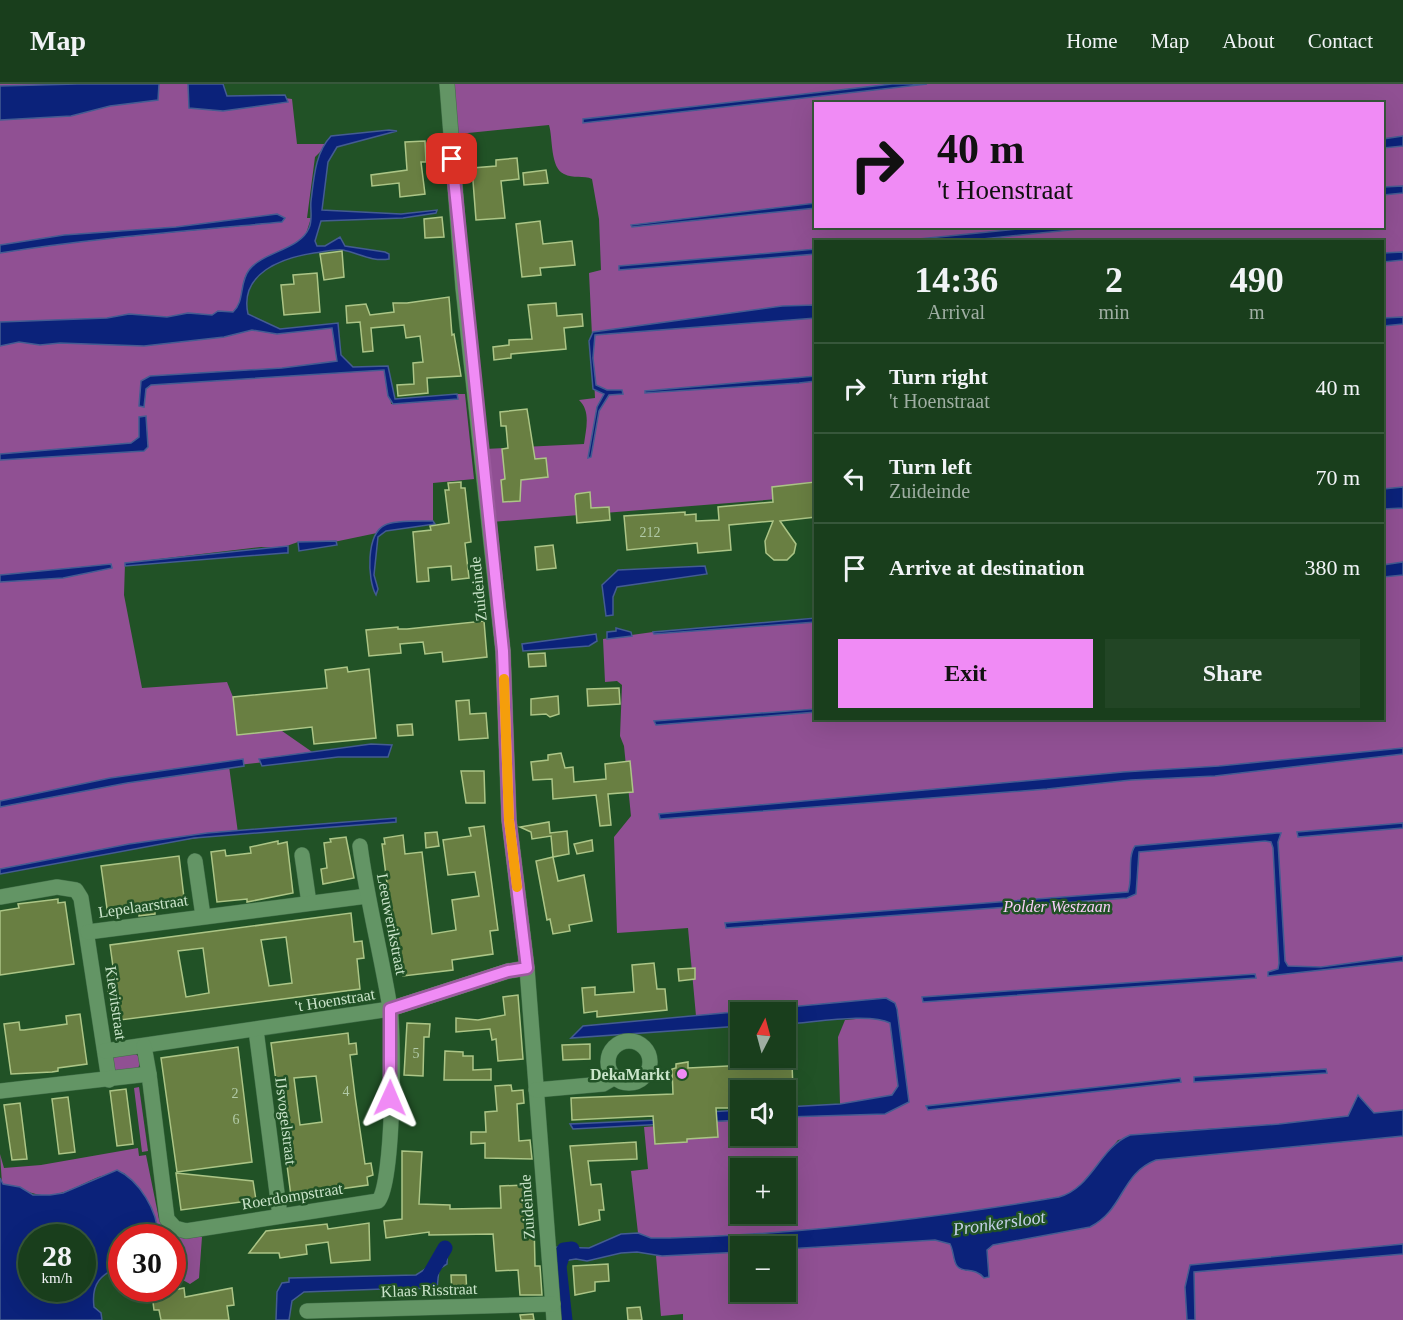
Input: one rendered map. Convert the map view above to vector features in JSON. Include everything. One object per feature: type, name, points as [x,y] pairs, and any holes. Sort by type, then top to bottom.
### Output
[{"type":"street","name":"Zuideinde","points":[[447,84],[464,288],[503,651],[509,820],[527,968],[554,1320]]},
{"type":"street","name":"Leeuwerikstraat","points":[[360,846],[367,896],[390,1009]]},
{"type":"street","points":[[302,855],[309,903]]},
{"type":"street","name":"Lepelaarstraat","points":[[195,861],[203,916]]},
{"type":"street","name":"Kievitstraat","points":[[0,897],[57,887],[76,890],[81,898],[109,1080]]},
{"type":"street","name":"Lepelaarstraat","points":[[88,932],[367,896]]},
{"type":"street","name":"'t Hoenstraat","points":[[105,1051],[390,1009],[508,971],[527,968]]},
{"type":"street","name":"Roerdompstraat","points":[[149,1074],[167,1219],[174,1228],[186,1231],[378,1201],[384,1196],[389,1164],[390,1009]]},
{"type":"street","name":"IJsvogelstraat","points":[[256,1030],[280,1216]]},
{"type":"street","points":[[0,1090],[149,1074],[144,1046]]},
{"type":"street","points":[[536,1090],[603,1084],[615,1077]]},
{"type":"street","name":"Klaas Risstraat","points":[[307,1311],[553,1304]]},
{"type":"green space","points":[[0,84],[212,84],[217,101],[277,97],[292,99],[297,144],[328,144],[315,157],[307,218],[311,218],[305,237],[275,256],[243,288],[243,313],[262,330],[336,325],[339,369],[388,366],[391,404],[458,399],[457,394],[465,394],[474,479],[433,483],[433,521],[386,524],[377,533],[329,543],[298,542],[281,548],[261,547],[125,563],[124,595],[142,688],[227,682],[233,697],[318,756],[229,766],[238,833],[89,852],[0,874]]},
{"type":"green space","name":"Polder Westzaan","points":[[453,84],[1403,84],[1403,1244],[1190,1265],[1185,1287],[1187,1320],[683,1320],[683,1314],[661,1316],[656,1256],[730,1253],[730,1302],[796,1302],[796,1248],[935,1240],[950,1244],[958,1267],[977,1272],[984,1278],[988,1277],[987,1250],[993,1245],[1090,1227],[1108,1212],[1136,1174],[1156,1160],[1394,1137],[1358,1095],[1348,1116],[1279,1124],[1163,1132],[1118,1140],[1083,1183],[1072,1193],[1059,1197],[914,1219],[817,1229],[670,1238],[651,1238],[638,1233],[631,1171],[648,1169],[644,1127],[730,1121],[730,1146],[796,1146],[796,1116],[907,1093],[897,1009],[886,998],[796,1007],[796,1002],[730,1002],[730,1013],[696,1016],[688,928],[617,933],[614,837],[631,816],[624,746],[620,736],[622,685],[617,681],[605,682],[603,639],[653,632],[814,622],[814,720],[1384,720],[1384,240],[814,240],[814,496],[491,522],[485,449],[584,444],[586,415],[583,404],[579,400],[595,398],[589,273],[601,270],[599,219],[592,179],[564,174],[556,166],[549,125],[458,134]]},
{"type":"green space","points":[[882,1019],[890,1023],[898,1086],[892,1096],[840,1104],[838,1037],[845,1020]]},
{"type":"green space","points":[[135,1053],[141,1059],[138,1069],[113,1071],[111,1058]]},
{"type":"green space","points":[[139,1087],[148,1151],[142,1152],[134,1088]]},
{"type":"green space","points":[[138,1148],[139,1156],[146,1155],[159,1219],[164,1224],[154,1224],[152,1209],[124,1173],[105,1175],[71,1190],[52,1195],[39,1195],[2,1184],[0,1154],[4,1168],[41,1165]]},
{"type":"green space","points":[[186,1237],[202,1237],[199,1278],[190,1284],[186,1282]]},
{"type":"green space","points":[[1403,1254],[1403,1320],[1195,1320],[1194,1272]]},
{"type":"water","points":[[159,84],[158,100],[110,106],[71,116],[0,120],[0,86]]},
{"type":"water","points":[[188,84],[223,84],[227,96],[285,95],[288,102],[223,111],[189,108]]},
{"type":"water","points":[[892,84],[927,84],[583,123],[583,119]]},
{"type":"water","points":[[397,131],[337,147],[328,162],[322,210],[401,214],[437,210],[436,213],[403,218],[321,221],[315,241],[317,246],[325,246],[340,237],[345,246],[385,252],[389,254],[389,259],[383,260],[349,251],[332,250],[289,259],[266,270],[256,278],[247,300],[248,314],[280,329],[338,323],[341,355],[353,367],[388,366],[395,399],[457,394],[458,399],[393,404],[388,396],[384,370],[151,385],[146,389],[144,407],[139,406],[141,381],[150,376],[282,368],[337,361],[332,328],[277,334],[252,330],[224,337],[144,346],[60,343],[40,345],[19,342],[0,346],[0,322],[107,318],[129,314],[167,317],[188,313],[212,315],[218,311],[233,312],[239,303],[244,280],[249,270],[263,259],[298,241],[309,228],[316,166],[331,136]]},
{"type":"water","points":[[1403,136],[1403,146],[1384,148],[1384,139]]},
{"type":"water","points":[[1403,186],[1403,193],[1384,195],[1384,187]]},
{"type":"water","points":[[814,203],[814,208],[632,227],[631,225]]},
{"type":"water","points":[[277,214],[285,218],[282,222],[105,239],[0,253],[0,245],[64,235],[176,227]]},
{"type":"water","points":[[1027,228],[1089,228],[973,240],[909,240]]},
{"type":"water","points":[[814,249],[814,254],[619,270],[619,266]]},
{"type":"water","points":[[1403,252],[1403,260],[1384,262],[1384,253]]},
{"type":"water","points":[[814,305],[814,318],[595,335],[593,358],[596,385],[607,390],[622,390],[623,394],[609,395],[599,411],[591,457],[588,458],[597,407],[604,394],[593,389],[589,341],[593,332],[782,306]]},
{"type":"water","points":[[1403,317],[1403,324],[1384,326],[1384,318]]},
{"type":"water","points":[[814,376],[814,381],[799,383],[645,393],[645,391]]},
{"type":"water","points":[[146,416],[148,447],[144,451],[0,460],[0,454],[131,443],[139,437],[139,417]]},
{"type":"water","points":[[1403,487],[1403,508],[1384,509],[1384,489]]},
{"type":"water","points":[[433,521],[435,524],[386,531],[378,537],[374,575],[378,589],[376,595],[371,579],[370,557],[374,537],[379,530],[395,522]]},
{"type":"water","points":[[336,541],[337,545],[299,551],[298,542]]},
{"type":"water","points":[[288,546],[288,553],[125,566],[125,563]]},
{"type":"water","points":[[1403,562],[1403,575],[1384,577],[1384,565]]},
{"type":"water","points":[[111,564],[112,568],[63,578],[0,582],[0,575]]},
{"type":"water","points":[[705,566],[707,574],[617,587],[613,597],[613,615],[606,616],[602,585],[618,570]]},
{"type":"water","points":[[814,618],[814,622],[654,634],[653,632]]},
{"type":"water","points":[[616,628],[631,632],[632,636],[607,639],[607,632],[616,631]]},
{"type":"water","points":[[596,634],[597,641],[589,646],[523,651],[522,644]]},
{"type":"water","points":[[814,709],[814,712],[656,725],[654,721]]},
{"type":"water","points":[[371,744],[392,745],[388,757],[338,757],[262,766],[259,759]]},
{"type":"water","points":[[1403,748],[1403,754],[1215,776],[1131,780],[1047,789],[660,819],[659,814],[1123,772],[1219,766]]},
{"type":"water","points":[[243,759],[244,766],[127,783],[0,807],[0,801],[110,778]]},
{"type":"water","points":[[396,818],[396,822],[194,838],[0,874],[0,869],[129,844],[207,833]]},
{"type":"water","points":[[1403,823],[1403,828],[1298,837],[1297,832]]},
{"type":"water","points":[[1281,833],[1278,842],[1285,961],[1288,966],[1321,967],[1403,956],[1403,961],[1268,976],[1268,972],[1278,969],[1279,963],[1273,848],[1271,842],[1265,841],[1139,852],[1136,894],[1127,898],[726,928],[725,923],[1128,892],[1131,856],[1135,846]]},
{"type":"water","points":[[1255,974],[1256,978],[923,1002],[922,997]]},
{"type":"water","points":[[886,998],[895,1003],[909,1102],[885,1114],[796,1117],[796,1106],[840,1104],[892,1095],[898,1086],[890,1023],[869,1018],[855,1018],[796,1023],[796,1006]]},
{"type":"water","points":[[730,1012],[730,1027],[571,1038],[583,1026]]},
{"type":"water","points":[[1326,1069],[1327,1073],[1194,1082],[1194,1077]]},
{"type":"water","points":[[1180,1078],[1181,1082],[928,1110],[926,1106]]},
{"type":"water","name":"Pronkersloot","points":[[1358,1095],[1374,1113],[1403,1110],[1403,1136],[1156,1160],[1135,1174],[1110,1211],[1090,1227],[993,1245],[987,1250],[989,1277],[984,1278],[977,1272],[960,1269],[955,1263],[950,1244],[935,1240],[796,1248],[796,1236],[730,1236],[730,1253],[662,1256],[637,1252],[621,1253],[587,1261],[576,1259],[550,1263],[554,1247],[589,1248],[621,1234],[638,1233],[651,1238],[670,1238],[817,1229],[914,1219],[1059,1197],[1080,1185],[1110,1149],[1130,1135],[1279,1124],[1348,1116]]},
{"type":"water","points":[[730,1111],[730,1121],[573,1129],[570,1124],[658,1120],[675,1114]]},
{"type":"water","points":[[117,1170],[133,1181],[151,1207],[157,1224],[108,1224],[108,1272],[96,1286],[96,1224],[18,1224],[18,1302],[93,1302],[94,1307],[101,1313],[102,1320],[0,1320],[0,1178],[3,1184],[20,1187],[33,1195],[63,1193]]},
{"type":"water","points":[[448,1244],[447,1264],[439,1269],[437,1289],[304,1292],[292,1301],[289,1320],[276,1320],[277,1292],[282,1283],[289,1282],[289,1278],[416,1275],[439,1260]]},
{"type":"water","points":[[1403,1244],[1403,1254],[1194,1272],[1195,1320],[1187,1320],[1185,1287],[1190,1265]]},
{"type":"building","points":[[425,141],[426,162],[421,162],[425,194],[400,197],[399,183],[372,186],[371,175],[407,170],[405,142]]},
{"type":"building","points":[[517,158],[519,179],[501,181],[505,218],[476,220],[472,168],[496,166],[496,160]]},
{"type":"building","points":[[546,170],[548,183],[524,185],[523,173]]},
{"type":"building","points":[[442,217],[444,237],[425,238],[424,219]]},
{"type":"building","points":[[540,221],[543,244],[572,241],[575,265],[540,268],[541,275],[522,277],[516,224]]},
{"type":"building","points":[[342,251],[344,277],[324,280],[320,254]]},
{"type":"building","points":[[317,273],[320,312],[284,315],[281,285],[294,284],[293,275]]},
{"type":"building","points":[[449,297],[452,335],[454,334],[461,376],[427,378],[428,393],[398,396],[397,385],[414,384],[413,363],[423,362],[420,336],[406,338],[404,325],[371,328],[373,351],[363,352],[360,322],[347,323],[346,306],[366,304],[370,315],[394,312],[393,303]]},
{"type":"building","points":[[556,303],[557,316],[582,314],[583,326],[564,328],[566,349],[511,354],[511,358],[494,360],[493,347],[509,345],[509,340],[532,339],[528,305]]},
{"type":"building","points":[[527,409],[535,459],[546,458],[548,477],[521,480],[520,501],[503,502],[501,480],[505,479],[502,449],[508,448],[506,426],[501,426],[500,412]]},
{"type":"building","points":[[461,482],[461,488],[465,488],[471,542],[465,543],[469,578],[452,580],[451,566],[428,568],[429,581],[417,582],[413,532],[431,530],[430,526],[449,523],[445,490],[449,490],[448,483]]},
{"type":"building","points":[[814,482],[814,517],[780,521],[796,544],[794,553],[787,560],[774,560],[766,553],[765,541],[773,521],[729,525],[731,550],[698,553],[697,543],[627,550],[624,516],[685,512],[685,515],[696,514],[696,521],[719,520],[718,507],[773,502],[772,487]]},
{"type":"building","points":[[590,492],[591,508],[609,507],[610,520],[577,523],[575,496]]},
{"type":"building","points":[[553,545],[556,568],[537,570],[535,547]]},
{"type":"building","points":[[484,621],[487,657],[443,662],[442,652],[425,654],[423,642],[400,644],[401,653],[369,656],[366,630],[398,627],[398,629],[407,629]]},
{"type":"building","points":[[545,653],[546,666],[529,667],[528,654]]},
{"type":"building","points":[[347,667],[348,672],[369,669],[376,738],[314,744],[312,727],[237,735],[233,697],[327,688],[325,670]]},
{"type":"building","points":[[619,688],[620,704],[588,706],[587,689]]},
{"type":"building","points":[[558,696],[559,714],[550,717],[546,714],[531,715],[531,699]]},
{"type":"building","points":[[469,700],[470,714],[486,713],[488,738],[459,740],[456,701]]},
{"type":"building","points":[[412,724],[413,735],[398,736],[397,725]]},
{"type":"building","points":[[561,753],[565,768],[573,767],[574,782],[606,779],[605,764],[630,761],[633,792],[608,794],[611,825],[600,826],[596,795],[553,799],[552,779],[533,780],[531,762],[548,760],[548,755]]},
{"type":"building","points":[[461,771],[484,771],[485,803],[466,803]]},
{"type":"building","points":[[549,822],[550,833],[567,831],[569,854],[553,857],[551,836],[532,839],[531,832],[520,827]]},
{"type":"building","points":[[484,826],[498,930],[490,931],[493,954],[452,960],[453,970],[403,976],[399,945],[395,946],[382,844],[385,844],[384,838],[403,835],[405,854],[422,852],[432,934],[456,930],[452,900],[479,896],[475,872],[448,875],[443,840],[471,836],[469,828]]},
{"type":"building","points":[[437,832],[439,846],[426,848],[425,833]]},
{"type":"building","points":[[346,837],[354,878],[323,884],[321,869],[327,868],[324,843],[331,842],[330,839]]},
{"type":"building","points":[[592,840],[593,851],[577,854],[574,844]]},
{"type":"building","points":[[278,841],[278,844],[287,842],[293,893],[247,902],[247,899],[217,902],[211,852],[225,850],[226,856],[251,853],[250,847]]},
{"type":"building","points":[[179,856],[185,906],[155,910],[155,914],[139,916],[139,912],[108,916],[101,866]]},
{"type":"building","points":[[553,857],[558,881],[584,875],[592,921],[569,925],[570,931],[553,934],[550,919],[547,920],[536,861]]},
{"type":"building","points":[[58,899],[58,903],[65,902],[74,964],[0,975],[0,911],[19,908],[18,904]]},
{"type":"building","points":[[351,913],[354,942],[362,941],[364,958],[357,959],[360,989],[120,1020],[116,991],[108,992],[106,975],[114,974],[110,945]],"holes":[[[286,937],[292,983],[269,986],[261,940]],[[203,948],[209,993],[186,997],[178,951]]]},
{"type":"building","points":[[654,963],[657,989],[665,989],[667,1010],[597,1017],[597,1011],[584,1013],[582,988],[595,987],[595,995],[634,992],[632,965]]},
{"type":"building","points":[[695,968],[695,979],[679,981],[678,969]]},
{"type":"building","points":[[518,995],[523,1059],[498,1061],[496,1039],[492,1040],[490,1029],[456,1032],[456,1018],[478,1020],[505,1015],[503,997]]},
{"type":"building","points":[[80,1014],[87,1064],[58,1068],[58,1071],[52,1072],[11,1074],[4,1024],[19,1022],[20,1030],[24,1030],[67,1024],[66,1016]]},
{"type":"building","points":[[407,1023],[430,1024],[429,1037],[424,1037],[423,1076],[404,1075]]},
{"type":"building","points":[[348,1033],[349,1044],[356,1043],[357,1054],[350,1055],[365,1164],[371,1163],[373,1175],[367,1177],[368,1185],[291,1196],[271,1043]],"holes":[[[316,1076],[322,1122],[300,1125],[294,1078]]]},
{"type":"building","points":[[590,1044],[590,1059],[563,1060],[562,1045]]},
{"type":"building","points":[[238,1047],[252,1162],[177,1172],[161,1058]]},
{"type":"building","points":[[445,1051],[463,1052],[463,1056],[473,1056],[473,1070],[491,1069],[491,1080],[444,1080]]},
{"type":"building","points":[[688,1062],[688,1068],[730,1066],[730,1068],[792,1068],[793,1080],[730,1080],[730,1108],[716,1108],[718,1137],[655,1144],[653,1116],[572,1120],[571,1098],[673,1094],[672,1069],[676,1068],[676,1064]]},
{"type":"building","points":[[511,1085],[512,1091],[523,1090],[524,1103],[517,1104],[519,1141],[530,1140],[532,1159],[485,1158],[485,1143],[471,1144],[471,1132],[486,1132],[485,1112],[497,1111],[495,1086]]},
{"type":"building","points":[[126,1089],[133,1144],[117,1146],[110,1091]]},
{"type":"building","points":[[68,1097],[75,1152],[59,1154],[52,1099]]},
{"type":"building","points":[[20,1103],[27,1159],[12,1160],[4,1105]]},
{"type":"building","points":[[636,1142],[637,1159],[588,1161],[591,1185],[601,1184],[604,1210],[599,1210],[600,1220],[579,1225],[570,1146]]},
{"type":"building","points":[[402,1151],[422,1152],[419,1204],[450,1205],[450,1209],[501,1208],[500,1186],[525,1185],[527,1221],[534,1220],[535,1266],[540,1266],[542,1295],[520,1295],[518,1270],[496,1271],[493,1234],[429,1235],[429,1232],[386,1238],[384,1221],[402,1219]]},
{"type":"building","points":[[176,1173],[253,1181],[256,1200],[181,1210]]},
{"type":"building","points":[[369,1223],[370,1260],[331,1263],[328,1242],[306,1245],[307,1254],[280,1258],[279,1253],[249,1253],[266,1231],[327,1224],[328,1229]]},
{"type":"building","points":[[608,1264],[609,1281],[595,1282],[595,1291],[575,1295],[573,1266]]},
{"type":"building","points":[[451,1275],[466,1275],[467,1295],[452,1296]]},
{"type":"building","points":[[232,1288],[234,1305],[227,1306],[229,1320],[161,1320],[159,1310],[154,1310],[153,1302],[186,1302],[186,1297]]},
{"type":"building","points":[[640,1307],[642,1320],[628,1320],[627,1308]]},
{"type":"building","points":[[533,1314],[534,1320],[521,1320],[520,1315]]},
{"type":"waterway","points":[[430,1274],[445,1248]]},
{"type":"waterway","points":[[565,1320],[559,1266],[564,1250],[572,1249]]},
{"type":"slow traffic","points":[[504,679],[509,820],[517,887]]},
{"type":"place","name":"DekaMarkt","points":[[682,1074]]},
{"type":"route","points":[[390,1098],[390,1009],[508,971],[527,968],[509,820],[503,651],[452,159]]}]
